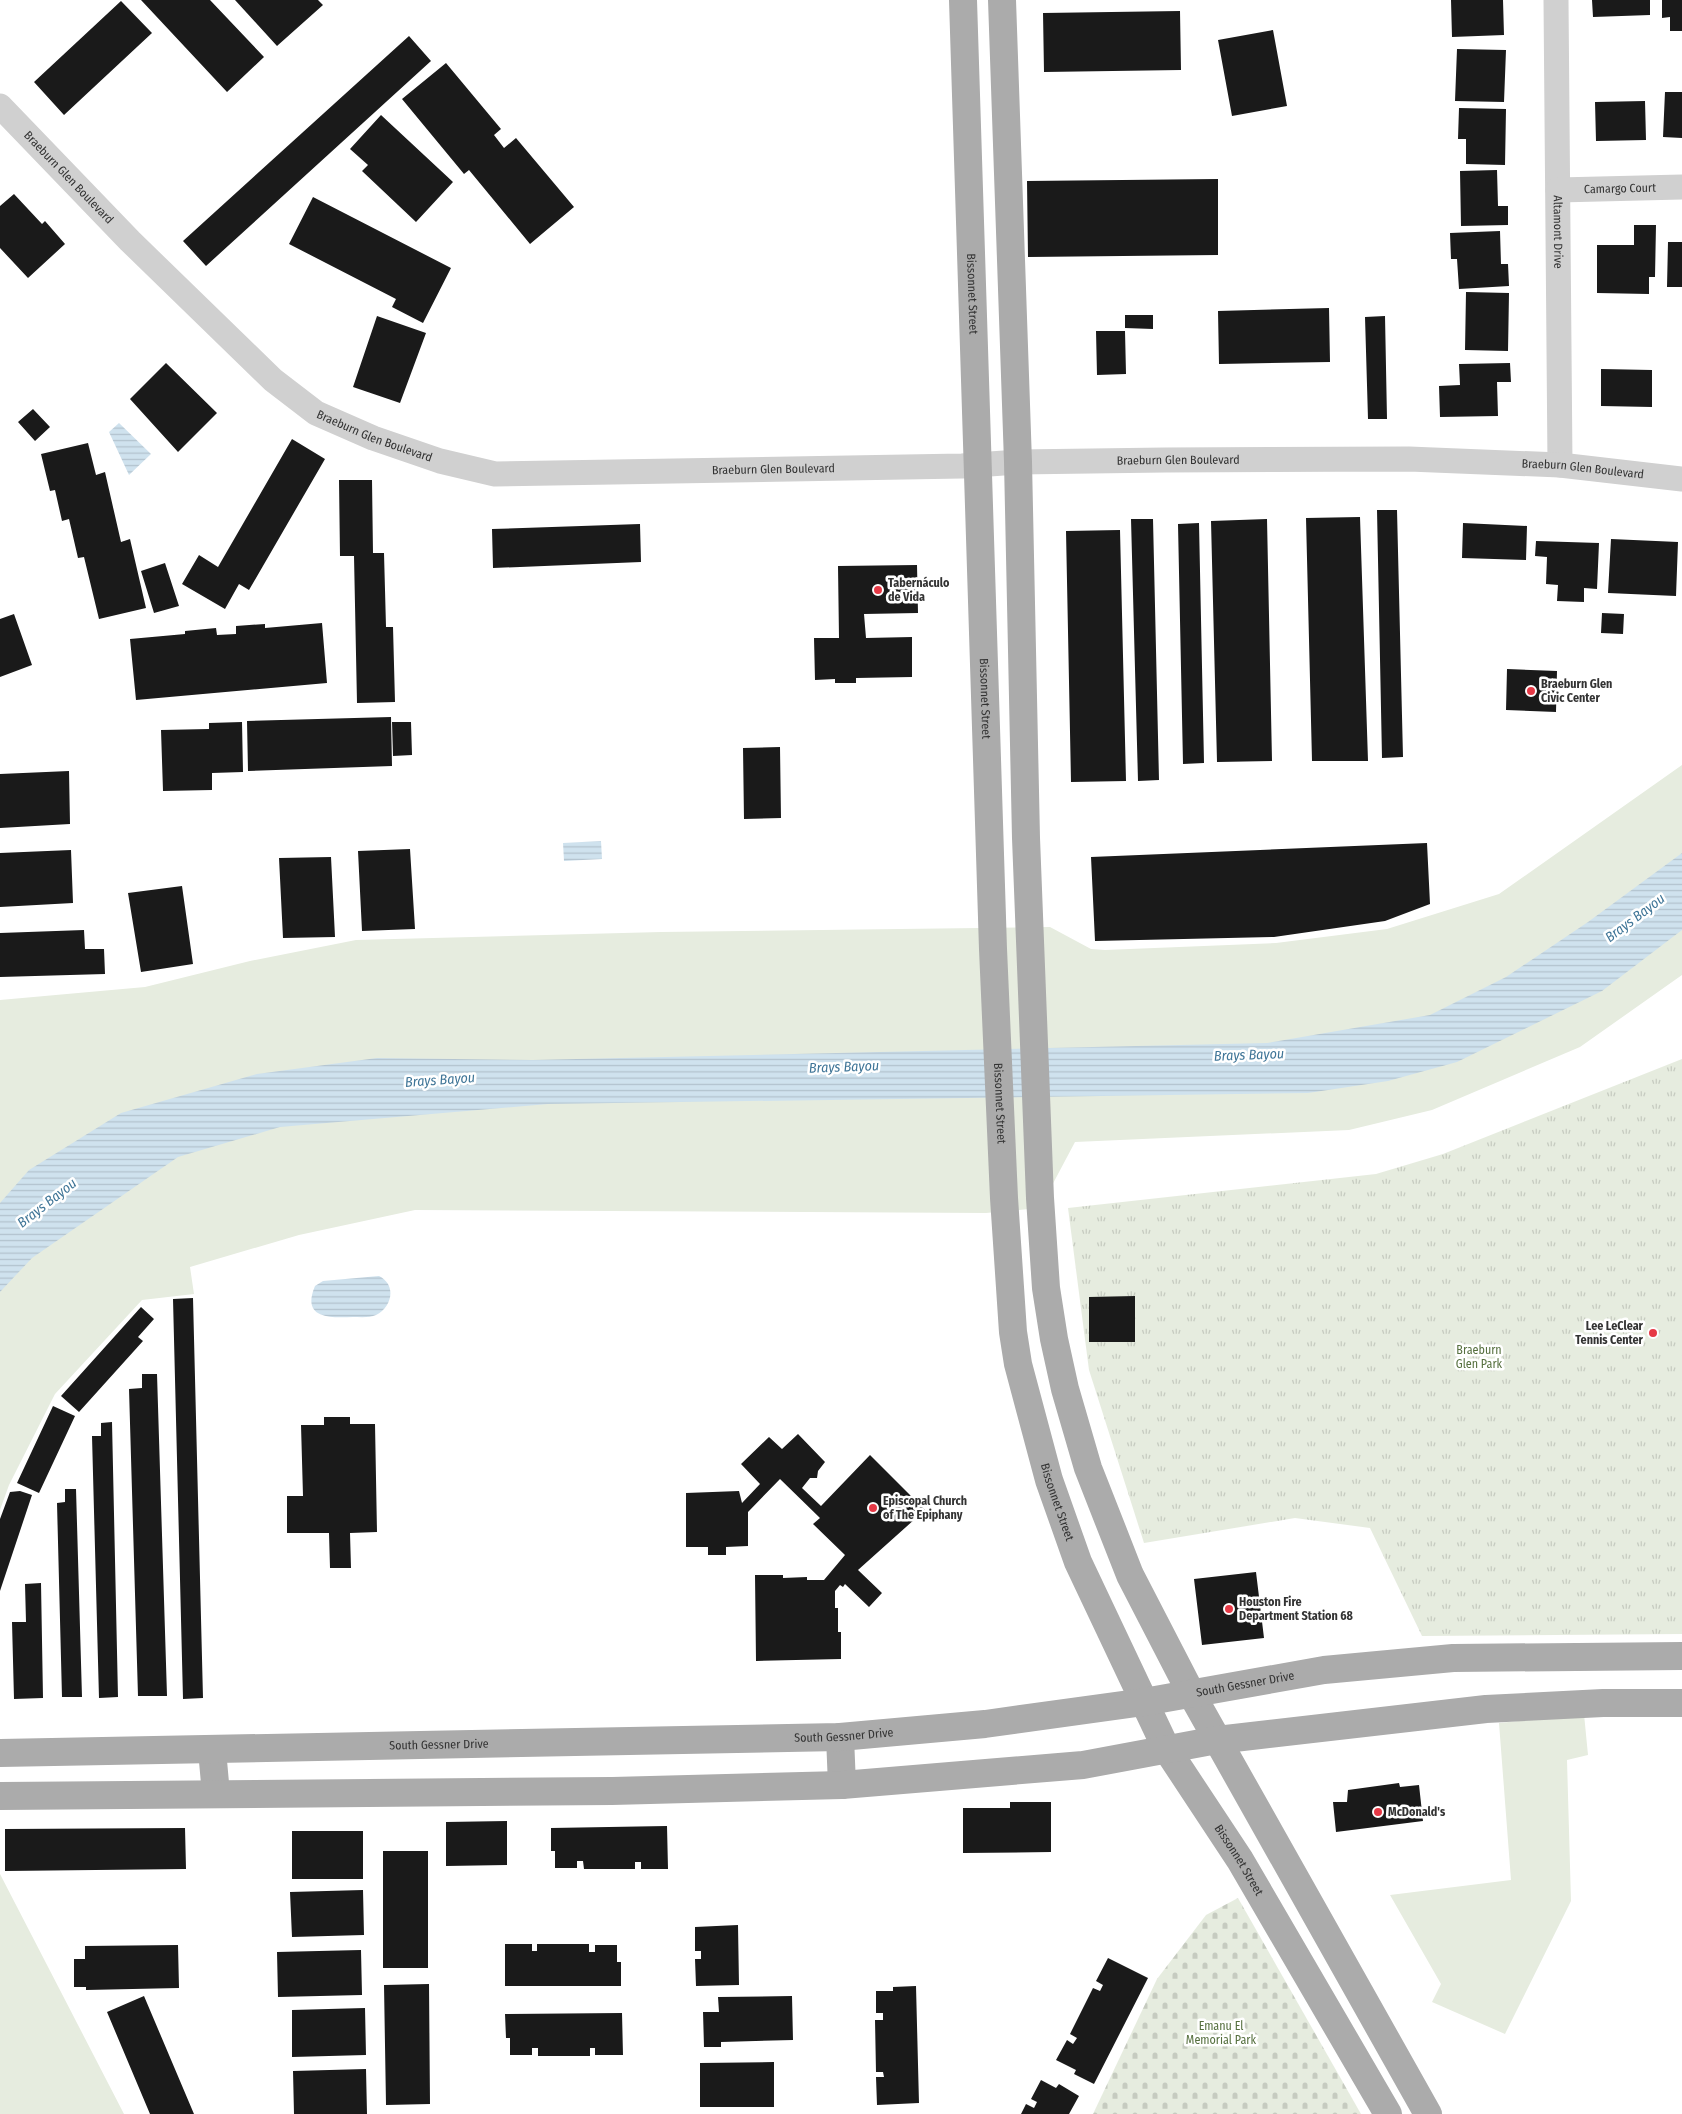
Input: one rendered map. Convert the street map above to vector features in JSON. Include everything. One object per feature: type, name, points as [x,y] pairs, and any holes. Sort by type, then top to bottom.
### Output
[{"type":"main road","name":"Bissonnet Street","points":[[963,0],[992,949],[1003,1185],[1013,1332],[1028,1402],[1049,1480],[1078,1562],[1166,1748],[1240,1860],[1388,2114]]},
{"type":"main road","points":[[1002,0],[1018,462],[1026,838],[1039,1186],[1047,1294],[1065,1390],[1088,1468],[1118,1547],[1191,1693],[1381,2034],[1428,2114]]},
{"type":"main road","points":[[968,175],[1007,176]]},
{"type":"main road","points":[[990,842],[1026,838]]},
{"type":"main road","points":[[1028,1402],[1065,1390]]},
{"type":"main road","name":"South Gessner Drive","points":[[0,1753],[840,1737],[985,1724],[1144,1702],[1324,1670],[1453,1658],[1682,1656]]},
{"type":"main road","points":[[0,1796],[622,1790],[842,1785],[1083,1765],[1217,1740],[1486,1709],[1603,1702],[1682,1703]]},
{"type":"main road","points":[[840,1737],[842,1785]]},
{"type":"main road","points":[[212,1750],[216,1794]]},
{"type":"main road","points":[[1351,2050],[1381,2034]]},
{"type":"street","name":"Altamont Drive","points":[[1556,0],[1560,465]]},
{"type":"street","name":"Braeburn Glen Boulevard","points":[[0,106],[130,242],[273,380],[316,413],[373,438],[440,461],[495,474],[977,466],[1018,462],[1409,460],[1560,465],[1682,478]]},
{"type":"street","name":"Camargo Court","points":[[1558,190],[1682,187]]},
{"type":"green space","points":[[1682,765],[1682,975],[1580,1047],[1432,1110],[1349,1130],[1075,1142],[1040,1208],[986,1213],[415,1210],[299,1235],[190,1267],[194,1294],[142,1300],[55,1394],[9,1485],[0,1510],[0,1000],[145,987],[250,961],[356,940],[661,932],[1050,927],[1091,949],[1105,950],[1276,943],[1387,929],[1499,894]]},
{"type":"green space","name":"Braeburn Glen Park","points":[[1682,1059],[1682,1634],[1422,1636],[1370,1528],[1295,1518],[1144,1543],[1089,1370],[1068,1208],[1376,1174],[1443,1154]]},
{"type":"green space","points":[[1584,1714],[1588,1755],[1567,1760],[1571,1901],[1505,2034],[1432,2002],[1441,1984],[1390,1895],[1511,1880],[1499,1723]]},
{"type":"green space","points":[[0,1874],[124,2114],[0,2114]]},
{"type":"green space","name":"Emanu El Memorial Park","points":[[1238,1898],[1361,2114],[1093,2114],[1157,1979],[1206,1915]]},
{"type":"water","points":[[119,423],[151,454],[129,475],[109,432]]},
{"type":"water","points":[[601,841],[602,859],[564,861],[563,843]]},
{"type":"water","name":"Brays Bayou","points":[[1682,853],[1682,930],[1602,991],[1457,1062],[1388,1081],[1308,1093],[548,1104],[280,1127],[178,1157],[32,1258],[0,1292],[0,1203],[29,1170],[121,1113],[257,1074],[377,1058],[533,1060],[1267,1043],[1430,1015],[1506,977],[1588,922]]},
{"type":"water","points":[[379,1276],[388,1285],[390,1296],[386,1307],[376,1315],[371,1317],[327,1316],[315,1311],[312,1305],[315,1286],[323,1281]]},
{"type":"building","points":[[141,0],[210,0],[264,57],[227,92]]},
{"type":"building","points":[[235,0],[318,0],[323,5],[277,46]]},
{"type":"building","points":[[1451,0],[1503,0],[1504,35],[1452,37]]},
{"type":"building","points":[[1592,0],[1650,0],[1650,15],[1593,17]]},
{"type":"building","points":[[1662,0],[1682,0],[1682,31],[1670,31],[1670,17],[1662,18]]},
{"type":"building","points":[[121,1],[152,33],[64,115],[34,82]]},
{"type":"building","points":[[1180,11],[1181,70],[1044,72],[1043,13]]},
{"type":"building","points":[[1273,30],[1287,106],[1232,116],[1218,40]]},
{"type":"building","points":[[409,36],[431,61],[206,266],[183,241]]},
{"type":"building","points":[[1457,49],[1506,50],[1504,102],[1455,101]]},
{"type":"building","points":[[446,63],[501,129],[494,135],[504,148],[516,138],[574,207],[530,244],[469,170],[464,174],[402,99]]},
{"type":"building","points":[[1665,92],[1682,92],[1682,138],[1663,137]]},
{"type":"building","points":[[1645,101],[1646,140],[1596,141],[1595,102]]},
{"type":"building","points":[[1459,108],[1506,109],[1505,165],[1466,164],[1466,139],[1458,139]]},
{"type":"building","points":[[381,115],[453,182],[416,222],[362,171],[368,165],[350,149]]},
{"type":"building","points":[[1497,170],[1498,206],[1508,206],[1508,225],[1461,226],[1460,171]]},
{"type":"building","points":[[1218,179],[1218,255],[1028,257],[1027,181]]},
{"type":"building","points":[[14,194],[42,224],[45,221],[65,244],[28,278],[0,248],[0,206]]},
{"type":"building","points":[[313,197],[451,268],[423,323],[392,307],[396,299],[289,244]]},
{"type":"building","points":[[1634,225],[1656,225],[1655,277],[1649,277],[1649,294],[1597,293],[1597,245],[1634,245]]},
{"type":"building","points":[[1500,231],[1501,264],[1508,264],[1509,286],[1459,289],[1457,259],[1451,259],[1450,233]]},
{"type":"building","points":[[1668,242],[1682,242],[1682,287],[1667,287]]},
{"type":"building","points":[[1466,292],[1509,293],[1508,351],[1465,350]]},
{"type":"building","points":[[1329,308],[1330,362],[1219,364],[1218,311]]},
{"type":"building","points":[[1125,315],[1153,315],[1153,329],[1125,328]]},
{"type":"building","points":[[377,316],[426,333],[400,403],[353,387]]},
{"type":"building","points":[[1385,316],[1387,419],[1368,419],[1365,317]]},
{"type":"building","points":[[1096,331],[1125,331],[1126,374],[1097,375]]},
{"type":"building","points":[[166,363],[217,413],[178,452],[130,399]]},
{"type":"building","points":[[1510,363],[1511,382],[1497,382],[1498,416],[1440,417],[1439,386],[1460,385],[1459,364]]},
{"type":"building","points":[[1601,369],[1652,370],[1652,407],[1601,406]]},
{"type":"building","points":[[33,409],[50,427],[35,441],[18,422]]},
{"type":"building","points":[[292,439],[325,459],[249,590],[239,584],[225,609],[182,584],[199,555],[218,567]]},
{"type":"building","points":[[88,443],[96,475],[105,472],[121,542],[130,539],[146,608],[99,619],[84,557],[78,558],[69,519],[62,521],[55,490],[50,491],[41,454]]},
{"type":"building","points":[[339,480],[372,480],[373,553],[384,553],[386,627],[393,627],[395,702],[357,703],[354,556],[340,556]]},
{"type":"building","points":[[1377,510],[1397,510],[1403,757],[1382,758]]},
{"type":"building","points":[[1360,517],[1368,761],[1312,761],[1306,518]]},
{"type":"building","points":[[1131,519],[1153,519],[1159,780],[1138,781]]},
{"type":"building","points":[[1267,519],[1272,761],[1217,762],[1211,521]]},
{"type":"building","points":[[1199,523],[1204,763],[1183,764],[1178,524]]},
{"type":"building","points":[[1463,523],[1527,526],[1526,560],[1462,558]]},
{"type":"building","points":[[640,524],[641,562],[493,568],[492,529]]},
{"type":"building","points":[[1120,530],[1126,781],[1071,782],[1066,531]]},
{"type":"building","points":[[1611,539],[1678,542],[1676,596],[1608,593]]},
{"type":"building","points":[[1536,541],[1599,543],[1597,589],[1584,588],[1584,602],[1557,601],[1558,585],[1546,584],[1547,557],[1535,556]]},
{"type":"building","points":[[165,563],[179,606],[154,613],[141,571]]},
{"type":"building","points":[[917,565],[918,613],[864,614],[866,638],[912,637],[912,677],[856,678],[856,683],[835,683],[835,679],[815,680],[814,638],[839,638],[838,566]]},
{"type":"building","points":[[1602,613],[1624,614],[1623,634],[1601,633]]},
{"type":"building","points":[[14,614],[32,665],[0,677],[0,619]]},
{"type":"building","points":[[322,623],[327,683],[136,700],[130,639],[185,634],[185,631],[216,628],[217,635],[236,634],[236,626],[265,624],[265,628]]},
{"type":"building","name":"Braeburn Glen Civic Center","points":[[1507,669],[1557,671],[1556,712],[1506,710]]},
{"type":"building","points":[[391,717],[392,766],[248,771],[247,721]]},
{"type":"building","points":[[242,722],[243,772],[212,773],[212,790],[163,791],[161,730],[209,729],[209,723]]},
{"type":"building","points":[[392,722],[411,722],[412,755],[393,756]]},
{"type":"building","points":[[780,747],[781,818],[744,819],[743,748]]},
{"type":"building","points":[[69,771],[70,824],[0,828],[0,774]]},
{"type":"building","points":[[1427,843],[1430,904],[1385,921],[1274,937],[1095,941],[1091,857]]},
{"type":"building","points":[[410,849],[415,929],[362,931],[358,851]]},
{"type":"building","points":[[71,850],[73,903],[0,907],[0,853]]},
{"type":"building","points":[[331,857],[335,937],[283,938],[279,858]]},
{"type":"building","points":[[182,886],[193,964],[141,972],[128,893]]},
{"type":"building","points":[[84,930],[85,949],[104,949],[105,974],[0,977],[0,933]]},
{"type":"building","points":[[1135,1296],[1135,1342],[1089,1342],[1089,1297]]},
{"type":"building","points":[[193,1298],[203,1698],[183,1699],[173,1299]]},
{"type":"building","points":[[141,1307],[154,1319],[138,1337],[143,1341],[79,1412],[61,1396]]},
{"type":"building","points":[[142,1374],[157,1374],[167,1696],[138,1696],[129,1389],[142,1388]]},
{"type":"building","points":[[53,1406],[75,1416],[39,1493],[17,1483]]},
{"type":"building","points":[[324,1417],[350,1417],[350,1424],[375,1424],[377,1532],[350,1533],[351,1568],[330,1568],[329,1533],[287,1533],[287,1496],[303,1496],[301,1425],[324,1425]]},
{"type":"building","points":[[112,1422],[118,1697],[99,1698],[92,1436],[101,1436],[101,1423]]},
{"type":"building","points":[[798,1434],[825,1462],[818,1471],[817,1478],[810,1478],[802,1488],[821,1506],[870,1455],[925,1510],[858,1570],[882,1593],[869,1607],[845,1584],[843,1587],[840,1585],[835,1591],[835,1608],[838,1608],[838,1632],[841,1632],[841,1659],[756,1661],[755,1575],[783,1575],[783,1578],[807,1577],[807,1580],[824,1580],[845,1555],[813,1524],[820,1518],[780,1479],[748,1512],[748,1546],[726,1547],[726,1555],[708,1555],[708,1547],[686,1547],[686,1493],[739,1491],[742,1503],[760,1484],[741,1464],[769,1437],[782,1449]]},
{"type":"building","points":[[65,1489],[76,1489],[82,1697],[62,1697],[57,1503],[65,1502]]},
{"type":"building","points":[[20,1491],[32,1495],[0,1591],[0,1519],[10,1492]]},
{"type":"building","name":"Houston Fire Department Station 68","points":[[1256,1572],[1264,1638],[1202,1645],[1194,1579]]},
{"type":"building","points":[[41,1583],[43,1698],[14,1699],[12,1622],[26,1622],[25,1584]]},
{"type":"building","name":"McDonald's","points":[[1399,1783],[1400,1787],[1419,1785],[1423,1821],[1336,1832],[1333,1802],[1347,1802],[1348,1790]]},
{"type":"building","points":[[1010,1802],[1051,1802],[1051,1852],[963,1853],[963,1808],[1010,1808]]},
{"type":"building","points":[[507,1821],[507,1865],[446,1866],[446,1822]]},
{"type":"building","points":[[667,1826],[668,1869],[641,1869],[641,1862],[635,1862],[635,1869],[584,1869],[583,1861],[577,1861],[577,1868],[555,1868],[555,1851],[551,1851],[551,1828]]},
{"type":"building","points":[[185,1828],[186,1869],[5,1871],[5,1829]]},
{"type":"building","points":[[292,1831],[363,1831],[363,1879],[292,1879]]},
{"type":"building","points":[[383,1851],[428,1851],[428,1968],[383,1968]]},
{"type":"building","points":[[363,1890],[364,1935],[292,1937],[290,1892]]},
{"type":"building","points":[[738,1925],[739,1985],[696,1986],[695,1959],[701,1959],[701,1951],[695,1951],[695,1927]]},
{"type":"building","points":[[505,1944],[532,1944],[532,1951],[537,1951],[537,1944],[589,1944],[589,1952],[595,1952],[595,1945],[617,1945],[617,1962],[621,1962],[621,1986],[505,1986]]},
{"type":"building","points":[[178,1945],[179,1988],[86,1990],[86,1987],[74,1987],[74,1959],[85,1959],[85,1946]]},
{"type":"building","points":[[361,1950],[362,1995],[278,1997],[277,1952]]},
{"type":"building","points":[[1108,1958],[1148,1978],[1094,2084],[1074,2074],[1076,2070],[1056,2060],[1067,2040],[1073,2044],[1077,2038],[1070,2034],[1093,1988],[1100,1991],[1103,1985],[1096,1981]]},
{"type":"building","points":[[429,1984],[430,2104],[386,2105],[384,1985]]},
{"type":"building","points":[[916,1986],[919,2103],[877,2105],[876,2077],[884,2077],[883,2072],[876,2072],[875,2020],[883,2020],[883,2013],[876,2013],[876,1991],[893,1991],[893,1987]]},
{"type":"building","points":[[144,1996],[194,2114],[150,2114],[107,2012]]},
{"type":"building","points":[[792,1996],[793,2040],[721,2042],[721,2047],[704,2047],[703,2012],[719,2012],[718,1997]]},
{"type":"building","points":[[365,2008],[366,2055],[292,2057],[292,2010]]},
{"type":"building","points":[[622,2013],[623,2055],[595,2055],[595,2048],[590,2048],[590,2056],[538,2056],[538,2048],[532,2048],[532,2055],[510,2055],[510,2038],[506,2038],[505,2014]]},
{"type":"building","points":[[774,2062],[774,2107],[700,2107],[700,2063]]},
{"type":"building","points":[[366,2069],[367,2114],[294,2114],[293,2071]]},
{"type":"building","points":[[1041,2080],[1056,2088],[1059,2084],[1079,2096],[1069,2114],[1021,2114],[1026,2104],[1034,2108],[1037,2102],[1031,2099]]},
{"type":"place","name":"Tabernáculo de Vida","points":[[878,590]]},
{"type":"place","name":"Braeburn Glen Civic Center","points":[[1531,691]]},
{"type":"place","name":"Lee LeClear Tennis Center","points":[[1653,1333]]},
{"type":"place","name":"Episcopal Church of The Epiphany","points":[[873,1508]]},
{"type":"place","name":"Houston Fire Department Station 68","points":[[1229,1609]]},
{"type":"place","name":"McDonald's","points":[[1378,1812]]}]
